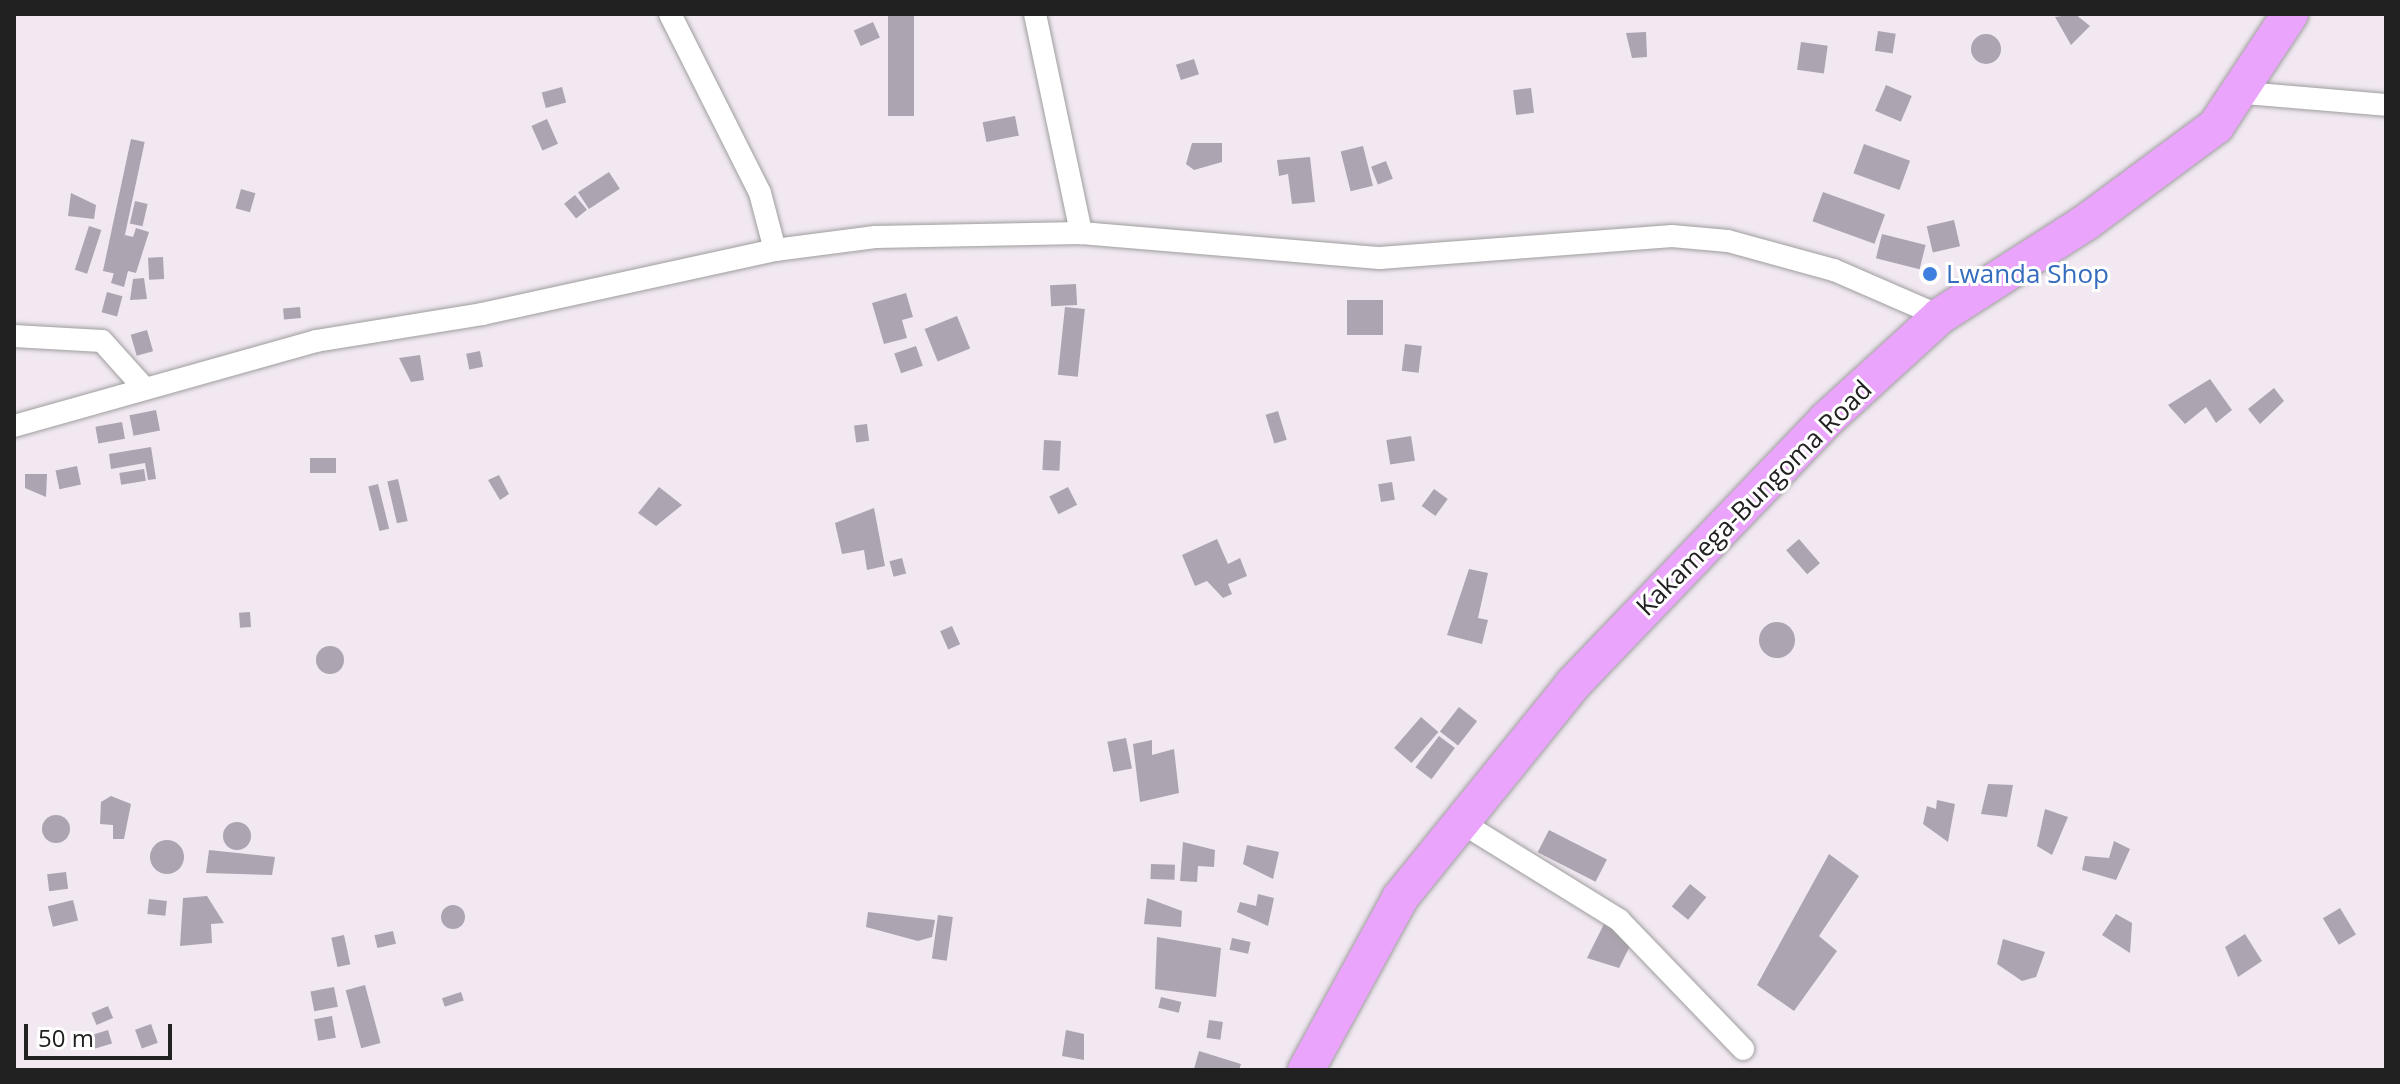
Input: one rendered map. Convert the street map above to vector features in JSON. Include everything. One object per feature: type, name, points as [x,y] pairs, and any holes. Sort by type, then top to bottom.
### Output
[{"type":"main road","name":"Kakamega-Bungoma Road","points":[[1306,1070],[1358,964],[1459,821],[1573,684],[1730,517],[1940,316],[2176,158],[2244,93],[2290,14]]},
{"type":"street","points":[[670,14],[760,193],[775,250]]},
{"type":"street","points":[[1035,14],[1081,233]]},
{"type":"street","points":[[2244,93],[2386,105]]},
{"type":"street","points":[[14,426],[316,341],[482,314],[775,250],[875,237],[1081,233],[1380,258],[1672,236],[1728,241],[1834,270],[1940,316]]},
{"type":"street","points":[[14,336],[102,341],[145,389]]},
{"type":"street","points":[[1459,821],[1619,920],[1743,1049]]},
{"type":"building","points":[[888,14],[914,14],[914,116],[888,116]]},
{"type":"building","points":[[2075,14],[2090,26],[2071,45],[2055,17]]},
{"type":"building","points":[[873,22],[880,38],[861,46],[854,31]]},
{"type":"building","points":[[1878,31],[1896,34],[1893,54],[1875,51]]},
{"type":"building","points":[[1646,32],[1647,57],[1632,58],[1626,33]]},
{"type":"building","points":[[1986,34],[1997,38],[2001,49],[1997,60],[1986,64],[1975,60],[1971,49],[1975,38]]},
{"type":"building","points":[[1801,42],[1828,46],[1824,73],[1797,70]]},
{"type":"building","points":[[1194,59],[1199,74],[1181,80],[1176,65]]},
{"type":"building","points":[[1886,85],[1912,96],[1901,122],[1875,111]]},
{"type":"building","points":[[562,87],[566,102],[546,108],[542,92]]},
{"type":"building","points":[[1531,88],[1534,113],[1516,115],[1513,90]]},
{"type":"building","points":[[1015,116],[1019,136],[986,142],[983,122]]},
{"type":"building","points":[[547,119],[558,144],[542,151],[531,126]]},
{"type":"building","points":[[131,139],[145,142],[117,274],[103,271]]},
{"type":"building","points":[[1192,143],[1222,143],[1222,162],[1194,170],[1186,164]]},
{"type":"building","points":[[1864,144],[1910,161],[1899,190],[1853,173]]},
{"type":"building","points":[[1363,146],[1373,186],[1351,191],[1341,152]]},
{"type":"building","points":[[1310,157],[1315,202],[1292,204],[1288,174],[1279,176],[1277,160]]},
{"type":"building","points":[[1386,161],[1393,179],[1378,184],[1371,167]]},
{"type":"building","points":[[609,172],[620,189],[589,209],[578,192]]},
{"type":"building","points":[[241,189],[255,193],[250,212],[235,208]]},
{"type":"building","points":[[1823,192],[1885,215],[1874,244],[1812,221]]},
{"type":"building","points":[[71,193],[96,205],[94,219],[68,216]]},
{"type":"building","points":[[575,195],[587,210],[576,219],[564,204]]},
{"type":"building","points":[[135,201],[148,204],[142,226],[130,223]]},
{"type":"building","points":[[1954,220],[1960,246],[1933,253],[1927,226]]},
{"type":"building","points":[[89,226],[101,230],[87,274],[75,270]]},
{"type":"building","points":[[136,228],[149,232],[136,273],[128,271],[124,287],[111,283],[125,235],[133,237]]},
{"type":"building","points":[[1882,234],[1926,245],[1920,269],[1876,258]]},
{"type":"building","points":[[163,257],[164,279],[149,280],[148,258]]},
{"type":"building","points":[[144,278],[147,299],[130,300],[133,279]]},
{"type":"building","points":[[1076,284],[1077,305],[1051,306],[1050,285]]},
{"type":"building","points":[[107,292],[122,296],[117,316],[102,312]]},
{"type":"building","points":[[906,293],[913,317],[902,320],[907,338],[884,344],[872,303]]},
{"type":"building","points":[[1347,300],[1383,300],[1383,335],[1347,335]]},
{"type":"building","points":[[300,307],[301,318],[284,319],[283,308]]},
{"type":"building","points":[[1065,307],[1085,309],[1078,377],[1058,375]]},
{"type":"building","points":[[957,316],[970,348],[938,362],[925,329]]},
{"type":"building","points":[[147,330],[153,351],[137,356],[131,335]]},
{"type":"building","points":[[1405,344],[1422,346],[1419,373],[1402,371]]},
{"type":"building","points":[[916,346],[923,366],[901,373],[894,353]]},
{"type":"building","points":[[480,351],[483,367],[469,369],[466,354]]},
{"type":"building","points":[[420,355],[424,380],[411,382],[399,358]]},
{"type":"building","points":[[2210,379],[2232,410],[2216,423],[2206,407],[2185,424],[2168,405]]},
{"type":"building","points":[[2274,388],[2284,401],[2260,424],[2248,409]]},
{"type":"building","points":[[156,410],[160,431],[134,436],[129,415]]},
{"type":"building","points":[[1278,411],[1287,440],[1274,443],[1266,415]]},
{"type":"building","points":[[122,422],[125,439],[98,443],[95,427]]},
{"type":"building","points":[[867,424],[869,441],[856,442],[854,426]]},
{"type":"building","points":[[1411,436],[1415,461],[1390,465],[1386,440]]},
{"type":"building","points":[[1044,440],[1061,441],[1059,471],[1042,470]]},
{"type":"building","points":[[151,447],[156,479],[148,480],[145,463],[111,469],[109,454]]},
{"type":"building","points":[[310,458],[336,458],[336,473],[310,473]]},
{"type":"building","points":[[77,466],[81,485],[59,489],[55,471]]},
{"type":"building","points":[[144,469],[146,481],[121,485],[119,473]]},
{"type":"building","points":[[25,474],[47,474],[46,497],[25,488]]},
{"type":"building","points":[[499,475],[509,494],[500,500],[488,480]]},
{"type":"building","points":[[398,479],[408,521],[397,523],[387,481]]},
{"type":"building","points":[[1392,482],[1395,500],[1381,502],[1378,484]]},
{"type":"building","points":[[378,484],[389,529],[379,531],[368,486]]},
{"type":"building","points":[[659,487],[682,505],[656,526],[638,513]]},
{"type":"building","points":[[1068,487],[1077,505],[1058,514],[1049,497]]},
{"type":"building","points":[[1434,489],[1448,499],[1435,516],[1422,506]]},
{"type":"building","points":[[874,508],[885,566],[867,570],[864,550],[842,554],[835,523]]},
{"type":"building","points":[[1217,539],[1228,564],[1240,558],[1247,576],[1228,584],[1232,594],[1223,598],[1207,581],[1195,586],[1182,555]]},
{"type":"building","points":[[1799,539],[1820,563],[1807,574],[1786,550]]},
{"type":"building","points":[[902,558],[906,573],[894,577],[889,561]]},
{"type":"building","points":[[1469,569],[1488,573],[1478,618],[1488,620],[1482,644],[1447,635]]},
{"type":"building","points":[[250,612],[251,627],[240,628],[239,613]]},
{"type":"building","points":[[1777,622],[1790,627],[1795,640],[1790,653],[1777,658],[1764,653],[1759,640],[1764,627]]},
{"type":"building","points":[[952,626],[960,644],[948,650],[940,631]]},
{"type":"building","points":[[330,646],[340,650],[344,660],[340,670],[330,674],[320,670],[316,660],[320,650]]},
{"type":"building","points":[[1459,707],[1477,721],[1458,746],[1440,731]]},
{"type":"building","points":[[1421,717],[1438,732],[1411,763],[1394,748]]},
{"type":"building","points":[[1439,736],[1455,748],[1432,779],[1416,767]]},
{"type":"building","points":[[1126,738],[1132,768],[1113,772],[1107,742]]},
{"type":"building","points":[[1152,740],[1152,755],[1174,749],[1179,793],[1140,802],[1133,744]]},
{"type":"building","points":[[1988,784],[2013,785],[2007,817],[1981,814]]},
{"type":"building","points":[[111,796],[131,804],[124,839],[113,839],[113,825],[100,824],[101,802]]},
{"type":"building","points":[[1937,800],[1955,804],[1948,842],[1923,824],[1927,806],[1936,809]]},
{"type":"building","points":[[2045,809],[2068,817],[2052,855],[2037,846]]},
{"type":"building","points":[[56,815],[66,819],[70,829],[66,839],[56,843],[46,839],[42,829],[46,819]]},
{"type":"building","points":[[237,822],[247,826],[251,836],[247,846],[237,850],[227,846],[223,836],[227,826]]},
{"type":"building","points":[[1549,830],[1607,860],[1596,882],[1538,852]]},
{"type":"building","points":[[167,840],[179,845],[184,857],[179,869],[167,874],[155,869],[150,857],[155,845]]},
{"type":"building","points":[[2114,841],[2130,849],[2116,880],[2082,870],[2085,856],[2109,858]]},
{"type":"building","points":[[1183,842],[1215,850],[1214,867],[1198,866],[1197,882],[1180,881]]},
{"type":"building","points":[[1247,845],[1279,852],[1273,879],[1243,864]]},
{"type":"building","points":[[209,850],[275,857],[272,875],[206,873]]},
{"type":"building","points":[[1829,854],[1859,876],[1819,936],[1837,951],[1794,1011],[1757,985]]},
{"type":"building","points":[[1151,864],[1175,865],[1174,880],[1150,879]]},
{"type":"building","points":[[66,872],[68,889],[49,891],[47,874]]},
{"type":"building","points":[[1690,884],[1706,897],[1688,920],[1672,907]]},
{"type":"building","points":[[1258,894],[1274,898],[1268,926],[1237,912],[1240,902],[1256,906]]},
{"type":"building","points":[[207,896],[224,923],[211,924],[212,943],[180,946],[183,898]]},
{"type":"building","points":[[1147,898],[1182,911],[1181,927],[1144,924]]},
{"type":"building","points":[[149,899],[167,901],[165,916],[147,914]]},
{"type":"building","points":[[73,900],[78,920],[53,927],[48,906]]},
{"type":"building","points":[[453,905],[464,912],[465,917],[458,928],[453,929],[442,922],[441,917],[448,906]]},
{"type":"building","points":[[2340,908],[2356,935],[2339,945],[2323,918]]},
{"type":"building","points":[[868,912],[935,920],[932,937],[918,941],[866,927]]},
{"type":"building","points":[[2116,914],[2132,923],[2130,953],[2102,935]]},
{"type":"building","points":[[938,915],[953,917],[947,961],[932,959]]},
{"type":"building","points":[[1604,924],[1633,940],[1619,968],[1587,958]]},
{"type":"building","points":[[393,931],[396,944],[377,948],[374,935]]},
{"type":"building","points":[[2245,934],[2262,961],[2238,977],[2225,947]]},
{"type":"building","points":[[344,935],[350,964],[338,967],[331,938]]},
{"type":"building","points":[[1157,937],[1221,948],[1216,997],[1155,989]]},
{"type":"building","points":[[1232,938],[1251,942],[1248,954],[1230,950]]},
{"type":"building","points":[[2003,939],[2045,952],[2036,977],[2022,981],[1997,964]]},
{"type":"building","points":[[365,985],[381,1043],[361,1048],[346,990]]},
{"type":"building","points":[[334,987],[338,1007],[314,1011],[310,992]]},
{"type":"building","points":[[461,992],[464,1001],[445,1007],[442,998]]},
{"type":"building","points":[[1161,997],[1181,1002],[1179,1013],[1158,1008]]},
{"type":"building","points":[[108,1006],[113,1018],[97,1025],[91,1013]]},
{"type":"building","points":[[332,1016],[336,1038],[318,1041],[314,1019]]},
{"type":"building","points":[[1209,1020],[1223,1022],[1220,1040],[1206,1038]]},
{"type":"building","points":[[151,1024],[158,1043],[142,1049],[135,1030]]},
{"type":"building","points":[[108,1030],[112,1043],[91,1050],[87,1036]]},
{"type":"building","points":[[1066,1030],[1084,1034],[1084,1060],[1062,1056]]},
{"type":"building","points":[[1199,1051],[1241,1064],[1239,1070],[1194,1069]]},
{"type":"place","name":"Lwanda Shop","points":[[1930,274]]}]
